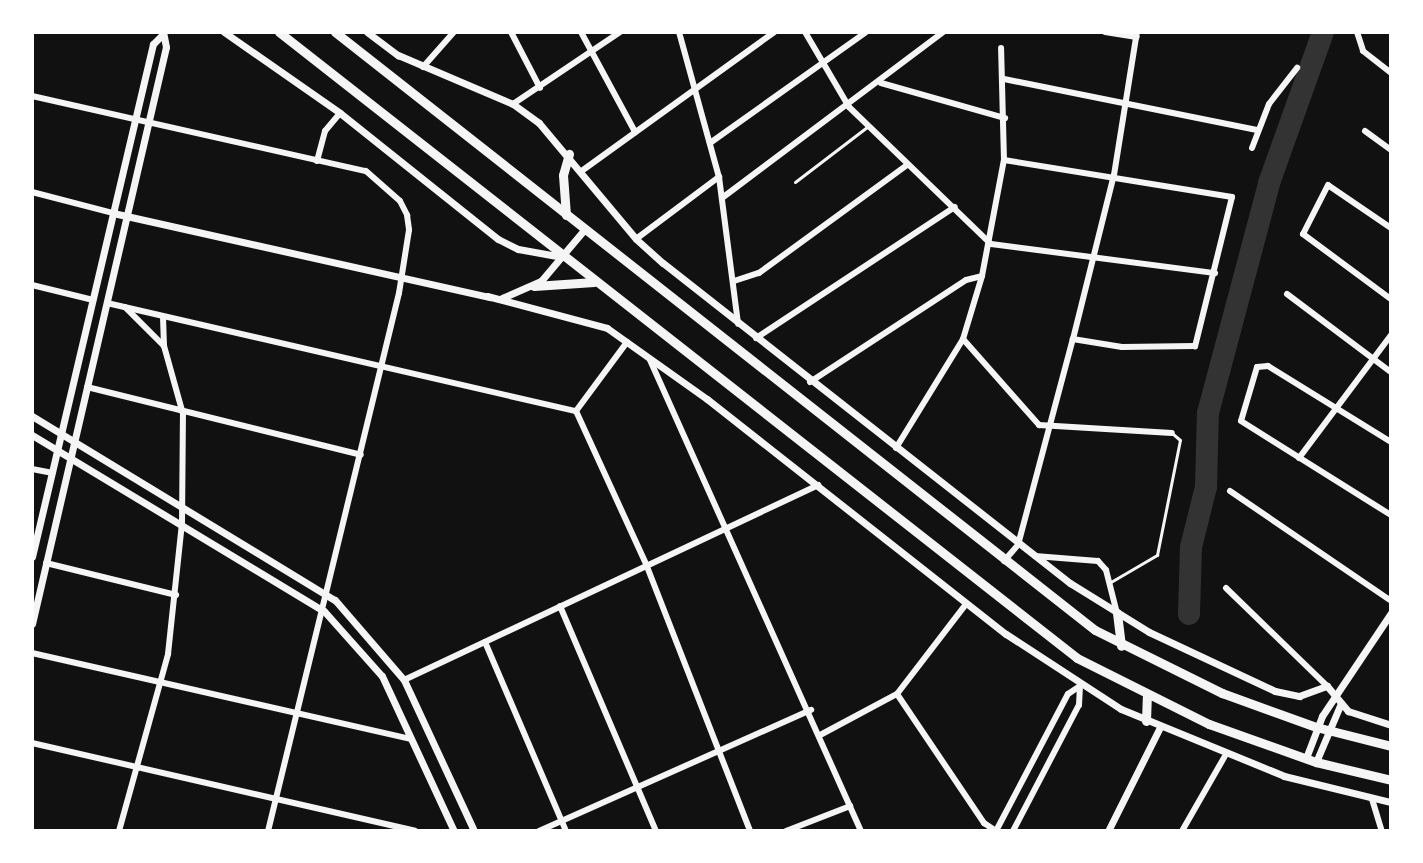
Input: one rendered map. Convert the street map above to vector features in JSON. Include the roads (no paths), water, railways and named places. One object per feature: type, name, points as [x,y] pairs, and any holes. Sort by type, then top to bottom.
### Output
[{"type":"main road","points":[[279,32],[980,587],[1077,658],[1147,697],[1311,760],[1391,780]]},
{"type":"main road","points":[[335,32],[1003,562],[1121,646],[1198,683],[1321,728],[1391,746]]},
{"type":"main road","points":[[566,215],[563,175],[569,154]]},
{"type":"main road","points":[[534,286],[594,282]]},
{"type":"main road","points":[[1117,613],[1121,646]]},
{"type":"main road","points":[[1146,721],[1147,697]]},
{"type":"street","points":[[224,32],[340,113],[492,234],[518,249],[562,257]]},
{"type":"street","points":[[367,32],[423,67],[513,104],[569,154],[636,239],[810,382],[1033,556],[1117,613],[1279,693],[1304,696],[1327,686]]},
{"type":"street","points":[[423,67],[454,32]]},
{"type":"street","points":[[511,32],[540,88]]},
{"type":"street","points":[[581,32],[635,132]]},
{"type":"street","points":[[513,104],[620,32]]},
{"type":"street","points":[[679,32],[719,177],[738,324]]},
{"type":"street","points":[[583,170],[774,32]]},
{"type":"street","points":[[805,32],[849,107],[991,244],[1215,273]]},
{"type":"street","points":[[710,143],[866,32]]},
{"type":"street","points":[[722,198],[881,83],[943,32]]},
{"type":"street","points":[[1003,562],[1018,545],[1114,175],[1137,35],[1105,32]]},
{"type":"street","points":[[1357,32],[1368,55],[1391,73]]},
{"type":"street","points":[[32,557],[153,44],[160,33]]},
{"type":"street","points":[[32,624],[166,47],[160,33]]},
{"type":"street","points":[[896,448],[963,339],[991,244],[1004,160],[1001,48]]},
{"type":"street","points":[[1252,148],[1257,130],[1297,68]]},
{"type":"street","points":[[1004,79],[1257,130]]},
{"type":"street","points":[[881,83],[1005,118]]},
{"type":"street","points":[[32,96],[371,172],[400,201],[409,230],[401,277],[324,611],[268,831]]},
{"type":"street","points":[[317,161],[325,131],[340,113]]},
{"type":"street","points":[[1365,131],[1391,150]]},
{"type":"street","points":[[1004,160],[1114,175],[1232,197],[1195,346],[1122,347],[1073,339]]},
{"type":"street","points":[[734,281],[759,273],[907,165]]},
{"type":"street","points":[[636,239],[719,177]]},
{"type":"street","points":[[1391,228],[1328,185],[1303,234],[1391,299]]},
{"type":"street","points":[[32,192],[113,213],[487,296],[594,324],[649,358],[818,485],[966,604],[1080,686],[1146,721],[1225,756],[1391,802]]},
{"type":"street","points":[[756,338],[955,207]]},
{"type":"street","points":[[487,296],[511,297],[534,286],[584,230]]},
{"type":"street","points":[[810,382],[966,280],[982,276]]},
{"type":"street","points":[[32,285],[93,300]]},
{"type":"street","points":[[1287,294],[1391,372]]},
{"type":"street","points":[[107,303],[576,411]]},
{"type":"street","points":[[125,307],[164,346]]},
{"type":"street","points":[[119,831],[161,682],[176,595],[182,524],[183,414],[164,346],[163,317]]},
{"type":"street","points":[[1299,458],[1391,335]]},
{"type":"street","points":[[963,339],[1032,420],[1050,427],[1172,433]]},
{"type":"street","points":[[576,411],[627,342]]},
{"type":"street","points":[[649,358],[822,734],[861,831]]},
{"type":"street","points":[[1391,442],[1261,364],[1241,421],[1391,515]]},
{"type":"street","points":[[87,387],[183,414],[361,455]]},
{"type":"street","points":[[576,411],[646,564],[750,831]]},
{"type":"street","points":[[32,416],[328,593],[404,680],[474,831]]},
{"type":"street","points":[[32,435],[324,611],[382,676],[454,831]]},
{"type":"street","points":[[32,469],[52,473]]},
{"type":"street","points":[[404,680],[818,485]]},
{"type":"street","points":[[1230,491],[1391,601]]},
{"type":"street","points":[[1033,556],[1095,560],[1109,583],[1117,613]]},
{"type":"street","points":[[46,563],[176,595]]},
{"type":"street","points":[[1226,588],[1355,715],[1391,725]]},
{"type":"street","points":[[822,734],[897,694],[966,604]]},
{"type":"street","points":[[560,606],[656,831]]},
{"type":"street","points":[[1311,760],[1335,695],[1391,613]]},
{"type":"street","points":[[485,642],[566,831]]},
{"type":"street","points":[[32,653],[411,739]]},
{"type":"street","points":[[897,694],[984,823],[996,831],[1068,694],[1080,686]]},
{"type":"street","points":[[1013,831],[1079,705],[1080,686]]},
{"type":"street","points":[[1321,728],[1341,703]]},
{"type":"street","points":[[539,831],[811,710]]},
{"type":"street","points":[[1108,831],[1160,727]]},
{"type":"street","points":[[32,743],[415,831]]},
{"type":"street","points":[[1182,831],[1225,756]]},
{"type":"street","points":[[1372,799],[1382,831]]},
{"type":"street","points":[[786,831],[850,806]]},
{"type":"lane","points":[[795,182],[867,127]]},
{"type":"lane","points":[[1109,583],[1157,555],[1180,440],[1172,433]]},
{"type":"waterway","points":[[1189,614],[1191,547],[1206,487],[1208,413],[1269,183],[1323,32]]}]
